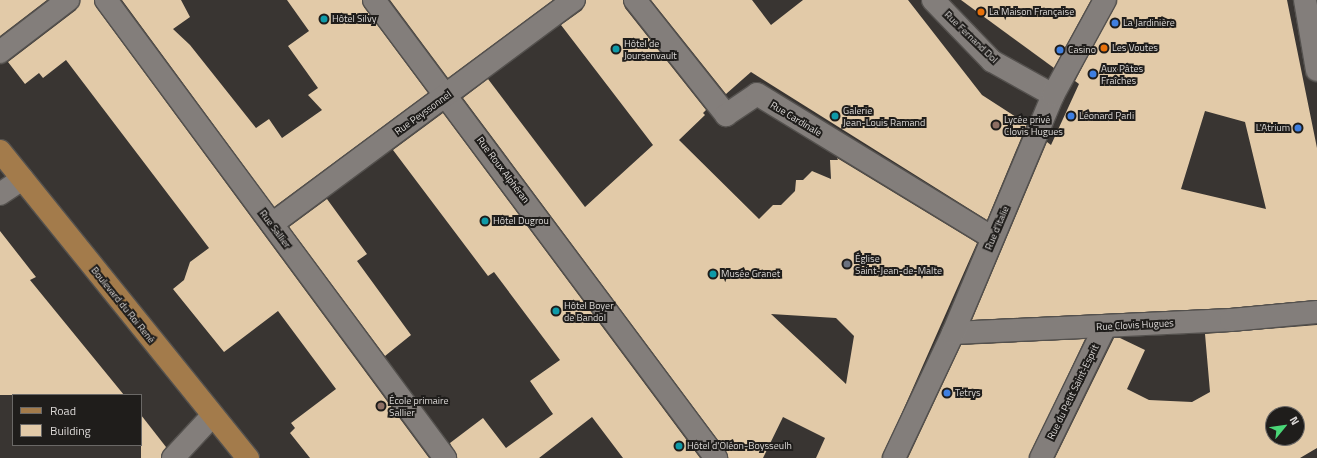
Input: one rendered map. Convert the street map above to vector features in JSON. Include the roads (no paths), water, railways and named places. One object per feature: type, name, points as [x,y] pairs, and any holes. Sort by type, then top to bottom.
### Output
[{"type":"main road","name":"Boulevard du Roi René","points":[[0,151],[212,416],[248,458]]},
{"type":"street","points":[[0,52],[68,0]]},
{"type":"street","name":"Rue Sallier","points":[[106,0],[446,458]]},
{"type":"street","name":"Rue Roux Alphéran","points":[[374,0],[448,95],[716,458]]},
{"type":"street","name":"Rue Peyssonnel","points":[[272,224],[448,95],[574,0]]},
{"type":"street","name":"Rue Cardinale","points":[[635,0],[726,115],[757,94],[993,238]]},
{"type":"street","name":"Rue Fernand Dol","points":[[933,0],[992,61],[1053,95]]},
{"type":"street","name":"Rue d'Italie","points":[[894,458],[952,333],[1053,95],[1105,0]]},
{"type":"street","points":[[1305,0],[1317,70]]},
{"type":"street","points":[[0,194],[22,179]]},
{"type":"street","name":"Rue Clovis Hugues","points":[[952,333],[1105,327],[1317,312]]},
{"type":"street","name":"Rue du Petit Saint-Esprit","points":[[1041,458],[1105,327]]},
{"type":"street","points":[[173,458],[212,416]]},
{"type":"place","name":"La Maison Française","points":[[981,12]]},
{"type":"place","name":"Hôtel Silvy","points":[[324,19]]},
{"type":"place","name":"La Jardinière","points":[[1115,23]]},
{"type":"place","name":"Les Voutes","points":[[1104,48]]},
{"type":"place","name":"Hôtel de Joursenvault","points":[[616,49]]},
{"type":"place","name":"Casino","points":[[1060,50]]},
{"type":"place","name":"Aux Pâtes Fraîches","points":[[1093,74]]},
{"type":"place","name":"Galerie Jean-Louis Ramand","points":[[835,116]]},
{"type":"place","name":"Léonard Parli","points":[[1071,116]]},
{"type":"place","name":"Lycée privé Clovis Hugues","points":[[996,125]]},
{"type":"place","name":"L'Atrium","points":[[1298,128]]},
{"type":"place","name":"Hôtel Dugrou","points":[[485,221]]},
{"type":"place","name":"Église Saint-Jean-de-Malte","points":[[847,264]]},
{"type":"place","name":"Musée Granet","points":[[713,274]]},
{"type":"place","name":"Hôtel Boyer de Bandol","points":[[556,311]]},
{"type":"place","name":"Tetrys","points":[[947,393]]},
{"type":"place","name":"École primaire Sallier","points":[[381,406]]},
{"type":"place","name":"Hôtel d'Oléon-Boysseulh","points":[[679,446]]}]
